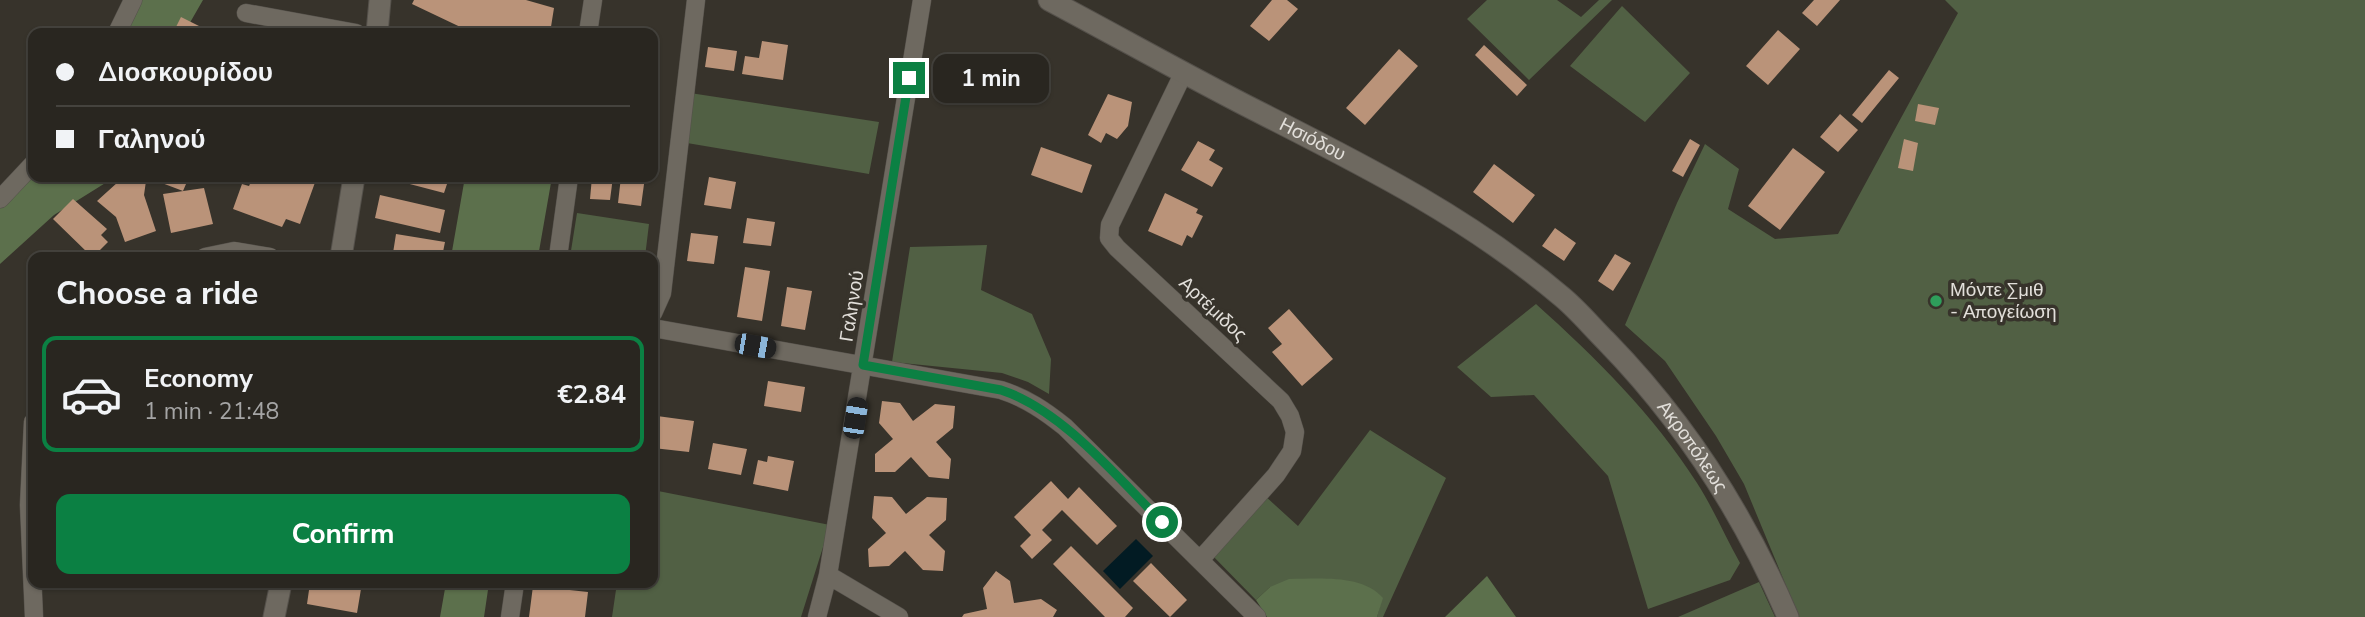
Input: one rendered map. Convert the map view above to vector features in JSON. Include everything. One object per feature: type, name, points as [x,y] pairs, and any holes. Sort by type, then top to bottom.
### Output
[{"type":"street","points":[[119,28],[133,0]]},
{"type":"street","points":[[377,28],[380,0]]},
{"type":"street","points":[[589,28],[593,0]]},
{"type":"street","points":[[658,302],[662,293],[696,0]]},
{"type":"street","name":"Γαληνού","points":[[817,617],[828,575],[922,0]]},
{"type":"street","name":"Ησιόδου","points":[[1049,0],[1430,202],[1519,262],[1564,298]]},
{"type":"street","points":[[246,13],[328,28]]},
{"type":"street","name":"Αρτέμιδος","points":[[1184,72],[1110,225],[1109,237],[1116,248],[1281,401],[1295,432],[1292,451],[1276,475],[1200,560]]},
{"type":"street","points":[[0,199],[28,169]]},
{"type":"street","points":[[342,252],[353,182]]},
{"type":"street","points":[[559,252],[568,182]]},
{"type":"street","name":"Ακροπόλεως","points":[[1564,298],[1639,375],[1692,442],[1749,536],[1788,617]]},
{"type":"street","points":[[658,329],[1001,390],[1019,396],[1038,406],[1065,427],[1258,617]]},
{"type":"street","points":[[828,575],[900,617]]},
{"type":"street","points":[[33,588],[34,617]]},
{"type":"street","points":[[274,617],[280,588]]},
{"type":"street","points":[[510,617],[514,588]]},
{"type":"green space","points":[[139,0],[203,0],[187,28],[124,28]]},
{"type":"green space","points":[[1487,0],[1557,0],[1581,17],[1599,0],[1612,0],[1529,80],[1467,19]]},
{"type":"green space","points":[[1945,0],[2365,0],[2365,617],[1799,617],[1744,484],[1716,436],[1665,361],[1625,325],[1705,144],[1739,169],[1728,209],[1775,239],[1838,234],[1958,13]]},
{"type":"green space","points":[[1622,6],[1690,73],[1645,122],[1570,66]]},
{"type":"green space","points":[[690,93],[879,122],[869,174],[687,143]]},
{"type":"green space","points":[[28,174],[28,182],[107,182],[54,215],[0,264],[0,205]]},
{"type":"green space","points":[[464,182],[551,182],[539,252],[452,252]]},
{"type":"green space","points":[[577,213],[649,224],[646,252],[571,252]]},
{"type":"green space","points":[[987,245],[981,290],[1032,314],[1051,359],[1049,394],[1028,382],[1002,373],[892,362],[910,247]]},
{"type":"green space","points":[[1536,304],[1643,410],[1680,458],[1703,493],[1740,563],[1730,580],[1648,609],[1608,476],[1534,395],[1491,397],[1457,367]]},
{"type":"green space","points":[[1370,430],[1446,478],[1383,617],[1377,617],[1382,598],[1270,587],[1256,600],[1209,552],[1264,495],[1298,526]]},
{"type":"green space","points":[[658,491],[830,525],[801,617],[612,617],[616,588],[658,588]]},
{"type":"green space","points":[[1487,576],[1516,617],[1445,617]]},
{"type":"green space","points":[[1289,579],[1352,581],[1374,590],[1383,598],[1377,617],[1267,617],[1256,600],[1270,587]]},
{"type":"green space","points":[[1759,582],[1775,617],[1678,617]]},
{"type":"green space","points":[[445,588],[488,588],[484,617],[440,617]]},
{"type":"water","points":[[1136,539],[1153,556],[1120,589],[1103,571]]},
{"type":"building","points":[[414,0],[526,0],[554,8],[551,28],[462,28],[412,4]]},
{"type":"building","points":[[1272,0],[1287,0],[1298,9],[1269,41],[1250,26]]},
{"type":"building","points":[[1814,0],[1840,0],[1817,26],[1802,13]]},
{"type":"building","points":[[181,17],[201,27],[200,28],[176,28]]},
{"type":"building","points":[[1778,30],[1800,49],[1768,85],[1746,66]]},
{"type":"building","points":[[762,41],[788,45],[783,80],[742,74],[745,56],[759,58]]},
{"type":"building","points":[[1484,45],[1527,85],[1517,96],[1475,55]]},
{"type":"building","points":[[708,47],[737,51],[734,71],[705,67]]},
{"type":"building","points":[[1399,49],[1418,66],[1365,125],[1346,108]]},
{"type":"building","points":[[1889,70],[1899,78],[1862,123],[1852,115]]},
{"type":"building","points":[[1108,94],[1132,102],[1128,126],[1117,139],[1106,133],[1101,143],[1088,135]]},
{"type":"building","points":[[1918,104],[1939,108],[1935,125],[1915,121]]},
{"type":"building","points":[[1840,114],[1858,130],[1838,152],[1820,137]]},
{"type":"building","points":[[1690,139],[1700,145],[1683,177],[1672,171]]},
{"type":"building","points":[[1904,139],[1918,143],[1913,171],[1898,168]]},
{"type":"building","points":[[1198,141],[1215,150],[1209,160],[1223,168],[1212,187],[1181,170]]},
{"type":"building","points":[[1041,147],[1092,165],[1082,193],[1031,175]]},
{"type":"building","points":[[1793,148],[1825,172],[1780,230],[1748,206]]},
{"type":"building","points":[[1494,164],[1535,195],[1513,223],[1473,192]]},
{"type":"building","points":[[709,177],[736,182],[731,209],[704,205]]},
{"type":"building","points":[[118,182],[146,182],[144,195],[156,231],[125,242],[116,217],[97,201]]},
{"type":"building","points":[[159,182],[187,182],[183,191]]},
{"type":"building","points":[[251,182],[315,182],[300,224],[286,219],[282,227],[233,209],[242,184],[249,186]]},
{"type":"building","points":[[402,182],[448,182],[444,193]]},
{"type":"building","points":[[592,182],[612,182],[610,200],[590,199]]},
{"type":"building","points":[[620,182],[644,182],[641,206],[618,203]]},
{"type":"building","points":[[204,188],[213,224],[171,233],[163,194]]},
{"type":"building","points":[[1165,193],[1198,209],[1196,213],[1203,216],[1192,238],[1187,235],[1182,246],[1148,231]]},
{"type":"building","points":[[380,195],[445,210],[440,233],[375,218]]},
{"type":"building","points":[[73,199],[107,229],[101,235],[108,242],[96,252],[87,252],[53,219]]},
{"type":"building","points":[[747,218],[775,222],[771,246],[743,243]]},
{"type":"building","points":[[1555,228],[1576,243],[1564,261],[1542,246]]},
{"type":"building","points":[[691,233],[718,236],[714,264],[687,261]]},
{"type":"building","points":[[396,234],[445,242],[443,252],[393,252]]},
{"type":"building","points":[[1615,254],[1631,263],[1613,291],[1598,281]]},
{"type":"building","points":[[745,267],[770,271],[762,321],[737,317]]},
{"type":"building","points":[[787,287],[812,291],[805,330],[781,326]]},
{"type":"building","points":[[1289,309],[1333,359],[1302,386],[1272,352],[1282,344],[1268,328]]},
{"type":"building","points":[[768,381],[805,387],[801,412],[764,406]]},
{"type":"building","points":[[882,401],[900,403],[913,421],[935,404],[955,406],[953,428],[936,442],[951,459],[949,479],[929,477],[911,457],[895,472],[875,472],[875,454],[893,439],[879,423]]},
{"type":"building","points":[[658,416],[694,421],[689,452],[658,449]]},
{"type":"building","points":[[713,443],[747,449],[741,475],[708,469]]},
{"type":"building","points":[[768,456],[794,461],[788,491],[753,484],[758,460],[767,462]]},
{"type":"building","points":[[1051,481],[1068,499],[1079,487],[1117,526],[1097,545],[1062,510],[1042,530],[1052,540],[1032,559],[1020,546],[1031,535],[1014,517]]},
{"type":"building","points":[[874,496],[892,497],[906,514],[927,497],[947,498],[946,520],[929,535],[945,551],[943,571],[923,570],[905,551],[889,566],[869,567],[868,549],[886,533],[872,518]]},
{"type":"building","points":[[1071,546],[1133,608],[1125,617],[1105,617],[1053,564]]},
{"type":"building","points":[[1151,563],[1187,600],[1170,617],[1133,581]]},
{"type":"building","points":[[996,571],[1010,581],[1014,603],[1041,599],[1057,610],[1053,617],[962,617],[964,614],[987,609],[983,588]]},
{"type":"building","points":[[309,588],[361,588],[357,613],[307,604]]},
{"type":"building","points":[[533,588],[588,592],[585,617],[529,617]]},
{"type":"place","name":"Μόντε Σμιθ - Απογείωση","points":[[1936,301]]},
{"type":"route","points":[[909,78],[863,365],[1001,390],[1019,396],[1038,406],[1065,427],[1162,522]]}]
